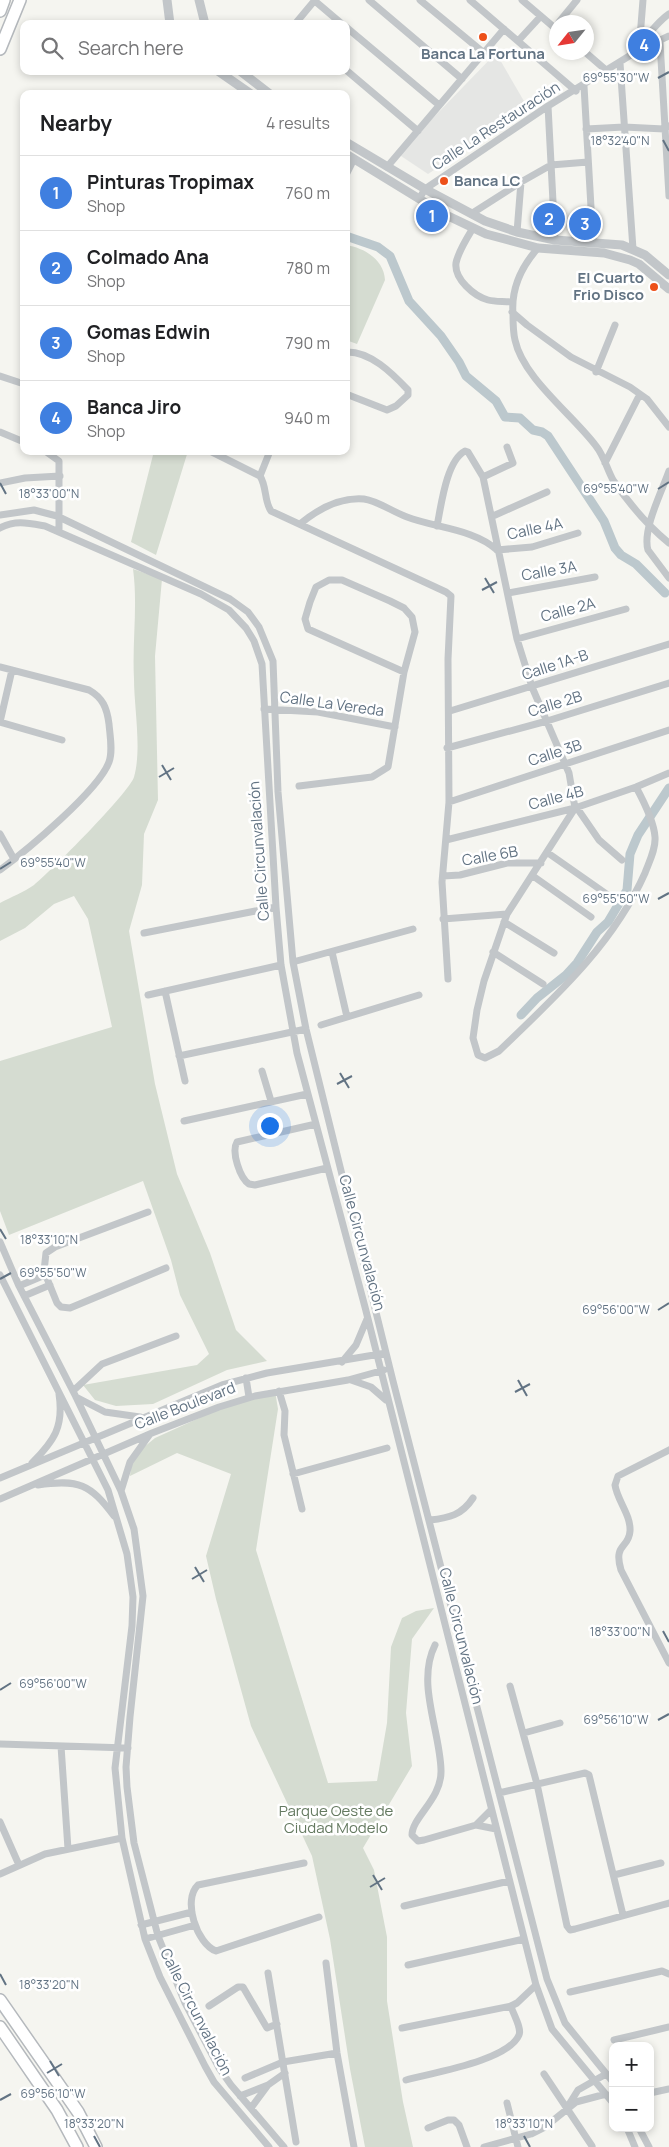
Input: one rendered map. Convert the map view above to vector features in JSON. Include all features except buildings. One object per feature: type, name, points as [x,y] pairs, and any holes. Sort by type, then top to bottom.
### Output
[{"type":"main road","points":[[0,11],[4,0]]},
{"type":"main road","points":[[0,49],[20,0]]},
{"type":"main road","points":[[0,2000],[74,2105],[96,2147]]},
{"type":"main road","points":[[0,2027],[61,2116],[77,2147]]},
{"type":"street","points":[[167,0],[170,20]]},
{"type":"street","points":[[199,0],[204,20]]},
{"type":"street","points":[[297,20],[315,0],[338,20]]},
{"type":"street","points":[[369,0],[462,79]]},
{"type":"street","points":[[420,0],[484,53]]},
{"type":"street","points":[[470,0],[576,91]]},
{"type":"street","points":[[522,0],[549,21]]},
{"type":"street","points":[[565,15],[577,0]]},
{"type":"street","points":[[639,48],[643,0]]},
{"type":"street","points":[[639,48],[660,20],[669,14]]},
{"type":"street","points":[[518,41],[541,16]]},
{"type":"street","points":[[387,167],[504,29]]},
{"type":"street","points":[[350,30],[439,105]]},
{"type":"street","name":"Calle La Restauración","points":[[420,199],[425,189],[548,106],[584,86],[639,48],[660,42],[669,36]]},
{"type":"street","points":[[660,42],[661,90],[666,128],[669,196]]},
{"type":"street","points":[[594,60],[607,71]]},
{"type":"street","points":[[620,62],[633,249]]},
{"type":"street","points":[[350,73],[418,131]]},
{"type":"street","points":[[224,75],[245,90]]},
{"type":"street","points":[[245,75],[265,90]]},
{"type":"street","points":[[584,86],[593,242]]},
{"type":"street","points":[[661,90],[669,86]]},
{"type":"street","points":[[548,106],[555,240]]},
{"type":"street","points":[[586,129],[624,127],[666,128]]},
{"type":"street","points":[[350,144],[471,214],[517,232],[555,240],[622,245],[633,249],[645,255],[668,282]]},
{"type":"street","points":[[350,156],[472,228],[499,238],[538,248],[616,255],[639,264],[668,282]]},
{"type":"street","points":[[471,214],[551,165],[588,162]]},
{"type":"street","points":[[517,232],[521,182]]},
{"type":"street","points":[[472,228],[456,261],[456,269],[460,278],[472,292],[483,298],[512,302]]},
{"type":"street","points":[[538,248],[529,258],[518,279],[512,302],[515,342],[527,367],[591,440],[606,463],[612,478],[649,524],[669,543]]},
{"type":"street","points":[[512,312],[548,342],[596,372],[630,387],[640,394],[669,427]]},
{"type":"street","points":[[596,372],[615,325]]},
{"type":"street","points":[[350,352],[360,352],[385,369],[408,390],[408,395],[396,406],[387,410],[350,396]]},
{"type":"street","points":[[0,376],[20,383]]},
{"type":"street","points":[[606,463],[640,394]]},
{"type":"street","points":[[0,432],[20,440]]},
{"type":"street","points":[[483,477],[513,463],[507,447]]},
{"type":"street","points":[[437,526],[448,474],[460,454],[465,451],[468,452],[483,477],[493,516],[497,550],[517,638],[532,687],[566,764],[576,808],[599,840],[622,860]]},
{"type":"street","points":[[50,455],[59,462],[60,476],[57,516],[59,532]]},
{"type":"street","points":[[218,455],[260,476],[264,482],[268,506],[271,510],[449,594],[452,599],[448,659],[450,711],[448,748],[449,802],[443,876],[443,919],[448,979]]},
{"type":"street","points":[[260,476],[268,455]]},
{"type":"street","points":[[669,471],[649,524],[647,547],[669,578]]},
{"type":"street","points":[[0,483],[25,478],[60,476]]},
{"type":"street","points":[[493,516],[547,492]]},
{"type":"street","points":[[300,524],[326,507],[363,499],[408,518],[474,537],[487,542],[497,550]]},
{"type":"street","name":"Calle Circunvalación","points":[[0,515],[34,510],[57,516],[230,598],[248,612],[264,636],[273,661],[278,792],[293,962],[306,1029],[386,1353],[546,1979],[559,2011],[572,2033],[609,2077]]},
{"type":"street","name":"Calle Circunvalación","points":[[0,528],[10,523],[24,522],[45,526],[197,592],[229,610],[246,628],[254,641],[262,664],[276,907],[281,965],[292,1032],[381,1371],[386,1400],[536,1985],[552,2029],[609,2098]]},
{"type":"street","name":"Calle 4A","points":[[497,550],[532,546],[578,533]]},
{"type":"street","name":"Calle 3A","points":[[508,593],[595,577]]},
{"type":"street","points":[[299,786],[378,775],[388,766],[391,760],[404,672],[415,628],[412,617],[404,608],[342,580],[329,580],[316,588],[305,619],[308,629],[404,672]]},
{"type":"street","name":"Calle 2A","points":[[517,638],[626,609]]},
{"type":"street","name":"Calle 1A-B","points":[[450,711],[669,644]]},
{"type":"street","points":[[0,667],[89,690],[98,695],[108,711],[111,746],[110,760],[104,773],[94,786],[0,870]]},
{"type":"street","points":[[12,670],[0,722],[62,740]]},
{"type":"street","name":"Calle 2B","points":[[448,748],[547,721],[669,683]]},
{"type":"street","name":"Calle La Vereda","points":[[264,709],[318,712],[395,727]]},
{"type":"street","name":"Calle 3B","points":[[449,802],[669,730]]},
{"type":"street","name":"Calle 4B","points":[[446,840],[576,808],[669,773]]},
{"type":"street","points":[[576,808],[507,914],[493,952],[477,1010],[473,1038],[478,1056],[485,1058],[499,1051],[551,1000],[586,963],[608,936],[639,886],[653,854],[655,837],[636,787]]},
{"type":"street","points":[[0,834],[14,859]]},
{"type":"street","points":[[548,853],[608,895]]},
{"type":"street","name":"Calle 6B","points":[[443,876],[460,875],[507,864],[541,863]]},
{"type":"street","points":[[533,876],[591,917]]},
{"type":"street","points":[[144,933],[276,907]]},
{"type":"street","points":[[443,919],[507,914]]},
{"type":"street","points":[[504,922],[554,953]]},
{"type":"street","points":[[293,962],[413,929]]},
{"type":"street","points":[[332,952],[347,1017]]},
{"type":"street","points":[[493,952],[542,984]]},
{"type":"street","points":[[148,995],[281,965]]},
{"type":"street","points":[[165,991],[185,1082]]},
{"type":"street","points":[[321,1025],[419,995]]},
{"type":"street","points":[[179,1056],[306,1029]]},
{"type":"street","points":[[262,1071],[271,1100]]},
{"type":"street","points":[[184,1120],[271,1100],[308,1094]]},
{"type":"street","points":[[316,1124],[237,1142],[235,1149],[242,1176],[248,1184],[255,1185],[327,1168]]},
{"type":"street","points":[[148,1212],[55,1246],[46,1253],[44,1262],[45,1274],[57,1303],[61,1307],[70,1308],[166,1268]]},
{"type":"street","name":"Calle Circunvalación","points":[[0,1242],[19,1286],[96,1437],[121,1491],[134,1529],[143,1596],[128,1748],[127,1787],[131,1825],[158,1936],[185,2003],[215,2060],[240,2096],[284,2147]]},
{"type":"street","points":[[19,1286],[45,1274]]},
{"type":"street","name":"Calle Circunvalación","points":[[0,1275],[108,1490],[118,1520],[131,1575],[132,1626],[117,1748],[116,1788],[122,1838],[141,1924],[160,1977],[214,2082],[269,2147]]},
{"type":"street","points":[[24,1296],[50,1285]]},
{"type":"street","points":[[20,1316],[31,1310]]},
{"type":"street","points":[[342,1362],[356,1345],[367,1318]]},
{"type":"street","points":[[143,1417],[105,1412],[75,1394],[102,1364],[176,1336]]},
{"type":"street","name":"Calle Boulevard","points":[[0,1478],[143,1417],[246,1378],[386,1353]]},
{"type":"street","name":"Calle Boulevard","points":[[0,1499],[152,1433],[250,1397],[348,1380],[390,1368]]},
{"type":"street","points":[[246,1378],[250,1397]]},
{"type":"street","points":[[348,1380],[371,1387],[386,1400]]},
{"type":"street","points":[[28,1467],[48,1447],[56,1434],[61,1406],[58,1391]]},
{"type":"street","points":[[279,1391],[284,1411],[284,1435],[302,1509]]},
{"type":"street","points":[[121,1491],[130,1462],[152,1433]]},
{"type":"street","points":[[293,1474],[387,1448]]},
{"type":"street","points":[[669,1450],[618,1476],[615,1485],[630,1530],[628,1539],[620,1548],[617,1558],[621,1570],[669,1663]]},
{"type":"street","points":[[28,1487],[63,1483],[85,1487],[95,1492],[118,1520]]},
{"type":"street","points":[[430,1520],[449,1518],[459,1513],[473,1498]]},
{"type":"street","points":[[434,1645],[429,1660],[428,1676],[430,1705],[441,1771],[440,1785],[427,1809],[412,1829],[412,1835],[418,1841],[476,1825],[496,1829]]},
{"type":"street","points":[[510,1686],[524,1733],[567,1926],[570,1930],[669,1903]]},
{"type":"street","points":[[524,1733],[560,1723]]},
{"type":"street","points":[[0,1744],[128,1748]]},
{"type":"street","points":[[60,1746],[68,1849]]},
{"type":"street","points":[[499,1793],[585,1772],[589,1775],[623,1915]]},
{"type":"street","points":[[476,1825],[491,1810]]},
{"type":"street","points":[[494,1820],[504,1818]]},
{"type":"street","points":[[0,1822],[19,1865]]},
{"type":"street","points":[[0,1874],[45,1854],[122,1838]]},
{"type":"street","points":[[304,1862],[198,1885],[192,1894],[192,1912],[195,1925],[204,1942],[216,1951],[319,1917]]},
{"type":"street","points":[[614,1876],[661,1863]]},
{"type":"street","points":[[404,1906],[509,1880]]},
{"type":"street","points":[[141,1924],[192,1912]]},
{"type":"street","points":[[146,1939],[195,1925]]},
{"type":"street","points":[[408,1965],[524,1939]]},
{"type":"street","points":[[326,1964],[337,2053],[354,2147]]},
{"type":"street","points":[[570,1992],[662,1971],[669,1974]]},
{"type":"street","points":[[268,1973],[296,2142]]},
{"type":"street","points":[[402,2028],[511,2006],[517,2004],[536,1985]]},
{"type":"street","points":[[209,2006],[238,1987],[243,1987],[267,2028],[277,2024]]},
{"type":"street","points":[[406,2080],[486,2060],[515,2040],[520,2034],[520,2028],[511,2006]]},
{"type":"street","points":[[614,2040],[669,2027]]},
{"type":"street","points":[[245,2078],[283,2062],[337,2053]]},
{"type":"street","points":[[240,2096],[268,2085],[285,2073]]},
{"type":"street","points":[[544,2074],[592,2146]]},
{"type":"street","points":[[567,2108],[578,2090],[606,2074]]},
{"type":"street","points":[[251,2108],[268,2085]]},
{"type":"street","points":[[654,2092],[669,2089]]},
{"type":"street","points":[[484,2147],[517,2143],[545,2127],[576,2102],[606,2094]]},
{"type":"street","points":[[507,2103],[517,2143]]},
{"type":"street","points":[[428,2128],[448,2120],[454,2120],[459,2126],[467,2147]]},
{"type":"street","points":[[629,2132],[635,2147]]},
{"type":"street","points":[[641,2132],[649,2147]]},
{"type":"shaded area","points":[[496,53],[528,108],[428,174],[398,154]]},
{"type":"green space","points":[[350,246],[372,256],[381,267],[385,280],[357,344],[350,341]]},
{"type":"green space","points":[[153,455],[187,455],[156,555],[131,542]]},
{"type":"green space","points":[[133,569],[162,579],[155,656],[158,800],[144,834],[142,885],[129,931],[155,1084],[177,1174],[210,1253],[236,1330],[267,1361],[227,1370],[153,1404],[116,1406],[95,1400],[83,1385],[197,1365],[209,1354],[180,1295],[171,1260],[143,1181],[9,1235],[0,1211],[0,1061],[112,1027],[88,919],[74,896],[54,904],[25,928],[0,941],[0,903],[30,888],[43,877],[119,799],[134,777],[138,741],[134,690],[135,596]]},
{"type":"green space","name":"Parque Oeste de Ciudad Modelo","points":[[275,1391],[278,1409],[256,1550],[328,1783],[377,1781],[387,1723],[391,1647],[402,1618],[416,1611],[434,1608],[412,1639],[406,1713],[412,1766],[363,1848],[374,1870],[387,1937],[387,2001],[403,2102],[413,2147],[365,2147],[350,2069],[330,1939],[312,1856],[251,1726],[216,1599],[206,1556],[231,1474],[177,1453],[130,1476],[132,1457],[155,1438],[219,1409]]},
{"type":"waterway","points":[[350,237],[378,247],[390,256],[409,301],[441,336],[466,376],[496,401],[505,417],[520,418],[533,430],[548,436],[604,521],[615,548],[621,555],[636,564],[665,593]]},
{"type":"waterway","points":[[521,1015],[537,998],[566,975],[577,963],[597,932],[608,922],[627,890],[630,854],[638,835],[669,788]]},
{"type":"place","name":"Banca La Fortuna","points":[[483,37]]},
{"type":"place","name":"Banca Jiro","points":[[644,45]]},
{"type":"place","name":"Banca LC","points":[[444,181]]},
{"type":"place","name":"Pinturas Tropimax","points":[[432,216]]},
{"type":"place","name":"Colmado Ana","points":[[549,219]]},
{"type":"place","name":"Gomas Edwin","points":[[585,224]]},
{"type":"place","name":"El Cuarto Frio Disco","points":[[654,287]]}]
